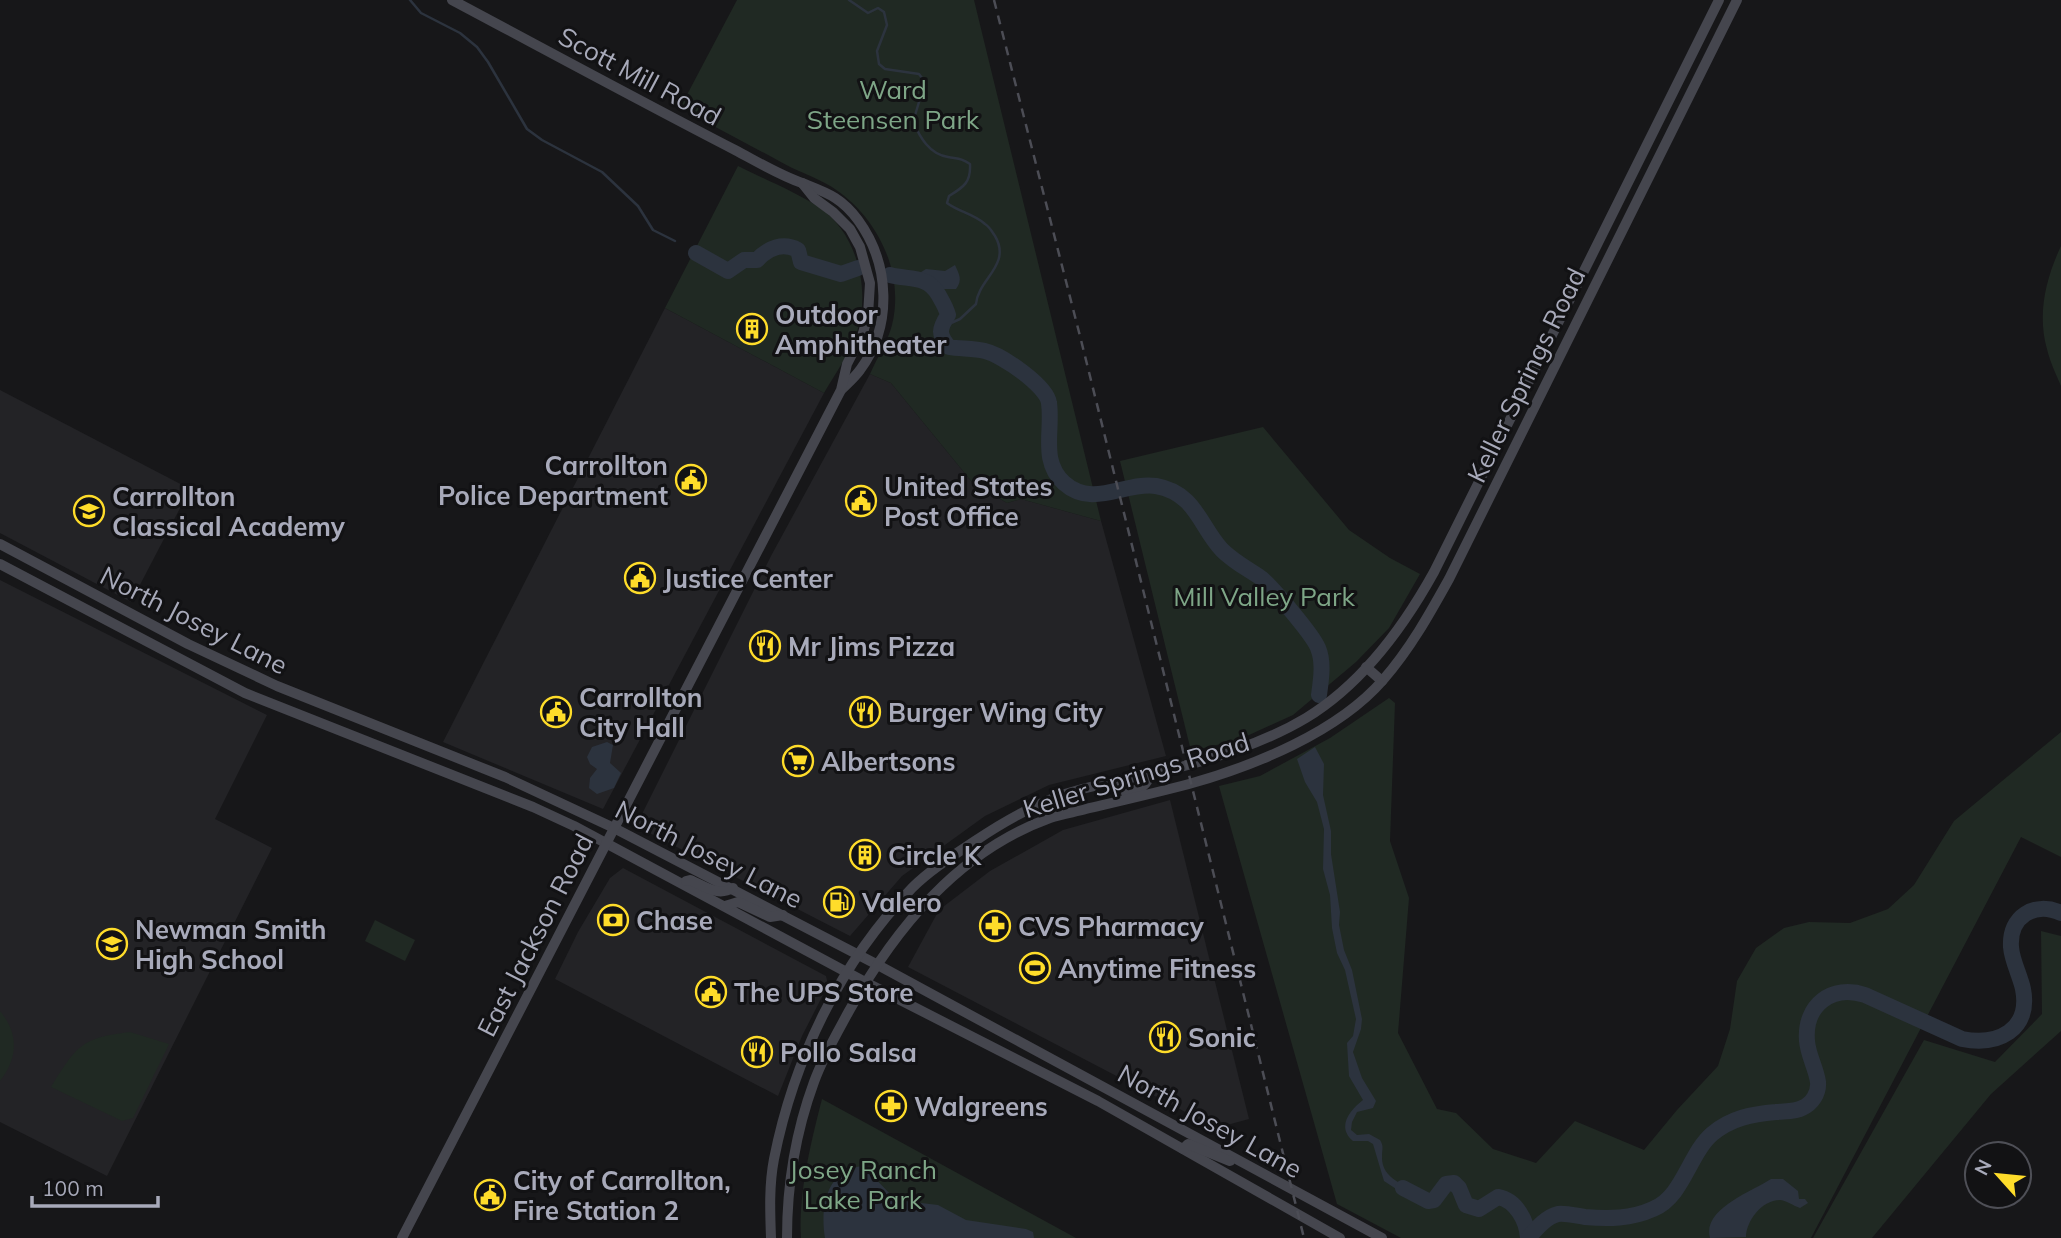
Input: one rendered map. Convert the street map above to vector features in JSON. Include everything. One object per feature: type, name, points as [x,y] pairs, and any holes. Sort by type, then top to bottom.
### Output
[{"type":"main road","name":"Scott Mill Road","points":[[452,0],[734,150]]},
{"type":"main road","name":"Keller Springs Road","points":[[771,1238],[770,1194],[774,1159],[811,1039],[858,954],[914,887],[949,858],[986,833],[1015,816],[1064,794],[1187,765],[1270,736],[1306,718],[1338,694],[1403,625],[1434,572],[1719,0]]},
{"type":"main road","name":"Keller Springs Road","points":[[787,1238],[787,1201],[803,1116],[824,1055],[876,964],[912,917],[943,885],[975,859],[1023,830],[1051,818],[1191,783],[1275,754],[1316,733],[1362,701],[1382,681],[1420,631],[1449,579],[1737,0]]},
{"type":"main road","name":"East Jackson Road","points":[[402,1238],[841,390],[847,364],[863,333],[868,315],[870,283],[860,247],[850,229],[814,198],[802,183],[734,150]]},
{"type":"main road","name":"North Josey Lane","points":[[0,544],[188,644],[276,686],[505,777],[614,828],[858,954],[1382,1238]]},
{"type":"main road","name":"North Josey Lane","points":[[0,564],[245,693],[554,816],[865,982],[1098,1101],[1340,1238]]},
{"type":"main road","points":[[1366,667],[1382,681]]},
{"type":"main road","points":[[1114,802],[1126,793],[1144,788],[1150,773]]},
{"type":"main road","points":[[682,882],[690,880],[716,892],[733,888]]},
{"type":"main road","points":[[725,906],[737,902],[770,917],[783,915]]},
{"type":"main road","points":[[787,1111],[803,1116]]},
{"type":"main road","points":[[1182,1149],[1188,1144],[1220,1158],[1251,1167]]},
{"type":"shaded area","points":[[955,265],[960,277],[959,283],[956,289],[943,289],[942,294],[946,300],[942,304],[929,286],[904,280],[906,273],[918,274],[926,269],[945,271]]},
{"type":"shaded area","points":[[665,308],[824,393],[603,809],[443,742]]},
{"type":"shaded area","points":[[870,374],[891,383],[972,482],[1007,503],[1021,499],[1101,521],[1166,756],[1049,785],[985,816],[902,876],[850,936],[636,826],[771,556]]},
{"type":"shaded area","name":"Carrollton Classical Academy","points":[[0,390],[190,489],[131,602],[0,533]]},
{"type":"shaded area","name":"Newman Smith High School","points":[[0,580],[267,715],[215,819],[272,848],[107,1176],[0,1122]]},
{"type":"shaded area","points":[[607,742],[613,745],[610,763],[621,773],[614,788],[597,794],[589,788],[590,778],[597,769],[590,764],[587,757],[592,747]]},
{"type":"shaded area","points":[[1315,747],[1324,764],[1323,795],[1331,831],[1339,925],[1362,1019],[1353,1052],[1362,1078],[1376,1101],[1373,1108],[1357,1112],[1351,1130],[1357,1135],[1369,1134],[1380,1140],[1385,1170],[1401,1184],[1421,1193],[1416,1202],[1384,1181],[1373,1144],[1368,1141],[1353,1141],[1346,1130],[1347,1119],[1363,1100],[1349,1076],[1347,1043],[1353,1036],[1356,1019],[1332,928],[1330,895],[1323,869],[1324,829],[1317,802],[1305,782],[1297,759]]},
{"type":"shaded area","points":[[1170,800],[1249,1119],[1216,1128],[908,967],[939,910],[990,871],[1063,830]]},
{"type":"shaded area","points":[[623,868],[826,976],[828,985],[802,1036],[778,1096],[555,979],[578,932],[610,878]]},
{"type":"shaded area","points":[[863,1166],[896,1200],[938,1205],[966,1220],[1026,1229],[1033,1232],[1034,1238],[825,1238],[825,1203],[833,1182],[841,1174]]},
{"type":"shaded area","points":[[1771,1179],[1783,1179],[1798,1191],[1799,1199],[1805,1199],[1808,1203],[1800,1208],[1782,1200],[1773,1201],[1756,1213],[1746,1237],[1710,1238],[1713,1218],[1721,1210]]},
{"type":"green space","name":"Ward Steensen Park","points":[[737,0],[974,0],[1101,521],[1021,499],[1007,503],[972,482],[891,383],[870,374],[892,325],[895,305],[891,266],[884,247],[862,213],[826,183],[786,165],[680,108]]},
{"type":"green space","points":[[738,166],[819,207],[843,231],[858,263],[862,298],[857,332],[824,393],[665,308]]},
{"type":"green space","points":[[2061,246],[2061,386],[2048,354],[2043,309],[2047,283]]},
{"type":"green space","name":"Mill Valley Park","points":[[1263,427],[1349,530],[1390,558],[1420,574],[1389,628],[1356,662],[1293,715],[1238,740],[1191,751],[1120,461]]},
{"type":"green space","points":[[1389,698],[1395,703],[1390,841],[1409,898],[1398,1033],[1437,1109],[1456,1113],[1493,1149],[1536,1163],[1575,1121],[1644,1150],[1718,1066],[1730,1029],[1737,981],[1756,948],[1784,928],[1809,922],[1850,923],[1888,909],[1914,885],[1954,821],[2061,732],[2061,857],[2021,837],[1811,1238],[1401,1238],[1337,1204],[1219,786],[1260,776],[1330,738]]},
{"type":"green space","points":[[375,920],[415,940],[405,961],[365,941]]},
{"type":"green space","points":[[2041,931],[2061,936],[2061,1031],[1991,1094],[1872,1238],[1813,1238],[1924,1040],[1995,1062],[2042,1014]]},
{"type":"green space","points":[[0,1011],[11,1028],[14,1046],[10,1064],[0,1081]]},
{"type":"green space","points":[[130,1032],[169,1044],[133,1118],[122,1121],[51,1087],[67,1062],[82,1046],[100,1037]]},
{"type":"green space","name":"Josey Ranch Lake Park","points":[[822,1099],[1076,1238],[801,1238],[803,1186]]},
{"type":"waterway","points":[[410,0],[421,13],[460,33],[477,47],[527,129],[602,172],[638,206],[653,230],[675,241]]},
{"type":"waterway","points":[[849,0],[868,13],[878,8],[884,12],[887,25],[877,51],[879,64],[885,69],[919,74],[925,82],[913,122],[919,133],[926,144],[936,152],[970,164],[968,180],[949,196],[947,203],[987,225],[999,246],[997,264],[982,287],[976,304],[960,319],[940,328]]},
{"type":"waterway","points":[[696,253],[728,271],[744,260],[757,260],[771,249],[787,246],[798,250],[801,262],[841,274],[858,268]]},
{"type":"waterway","points":[[890,275],[917,279],[934,288],[948,315],[941,331],[949,347],[993,354],[1023,372],[1041,388],[1049,403],[1052,465],[1064,483],[1086,494],[1156,486],[1169,490],[1189,503],[1222,550],[1261,578],[1292,611],[1315,642],[1321,665],[1319,695]]},
{"type":"waterway","points":[[1529,1237],[1546,1220],[1558,1214],[1611,1218],[1636,1215],[1653,1209],[1672,1195],[1704,1142],[1719,1129],[1742,1118],[1796,1110],[1809,1104],[1816,1094],[1818,1082],[1808,1046],[1807,1028],[1815,1008],[1831,995],[1842,992],[1865,995],[1962,1039],[1988,1040],[2009,1032],[2017,1025],[2024,1003],[2023,989],[2011,947],[2014,927],[2019,919],[2033,910],[2061,913]]},
{"type":"waterway","points":[[1403,1188],[1428,1201],[1434,1200],[1446,1184],[1454,1183],[1466,1205],[1479,1209],[1498,1197],[1504,1199],[1519,1212],[1528,1238]]},
{"type":"railway","points":[[994,0],[1304,1238]]},
{"type":"place","name":"Outdoor Amphitheater","points":[[752,329]]},
{"type":"place","name":"Carrollton Police Department","points":[[691,480]]},
{"type":"place","name":"United States Post Office","points":[[861,501]]},
{"type":"place","name":"Carrollton Classical Academy","points":[[89,511]]},
{"type":"place","name":"Justice Center","points":[[640,578]]},
{"type":"place","name":"Mr Jims Pizza","points":[[765,646]]},
{"type":"place","name":"Carrollton City Hall","points":[[556,712]]},
{"type":"place","name":"Burger Wing City","points":[[865,712]]},
{"type":"place","name":"Albertsons","points":[[798,761]]},
{"type":"place","name":"Circle K","points":[[865,855]]},
{"type":"place","name":"Valero","points":[[839,902]]},
{"type":"place","name":"Chase","points":[[613,920]]},
{"type":"place","name":"CVS Pharmacy","points":[[995,926]]},
{"type":"place","name":"Newman Smith High School","points":[[112,944]]},
{"type":"place","name":"Anytime Fitness","points":[[1035,968]]},
{"type":"place","name":"The UPS Store","points":[[711,992]]},
{"type":"place","name":"Sonic","points":[[1165,1037]]},
{"type":"place","name":"Pollo Salsa","points":[[757,1052]]},
{"type":"place","name":"Walgreens","points":[[891,1106]]},
{"type":"place","name":"City of Carrollton, Fire Station 2","points":[[490,1195]]}]
